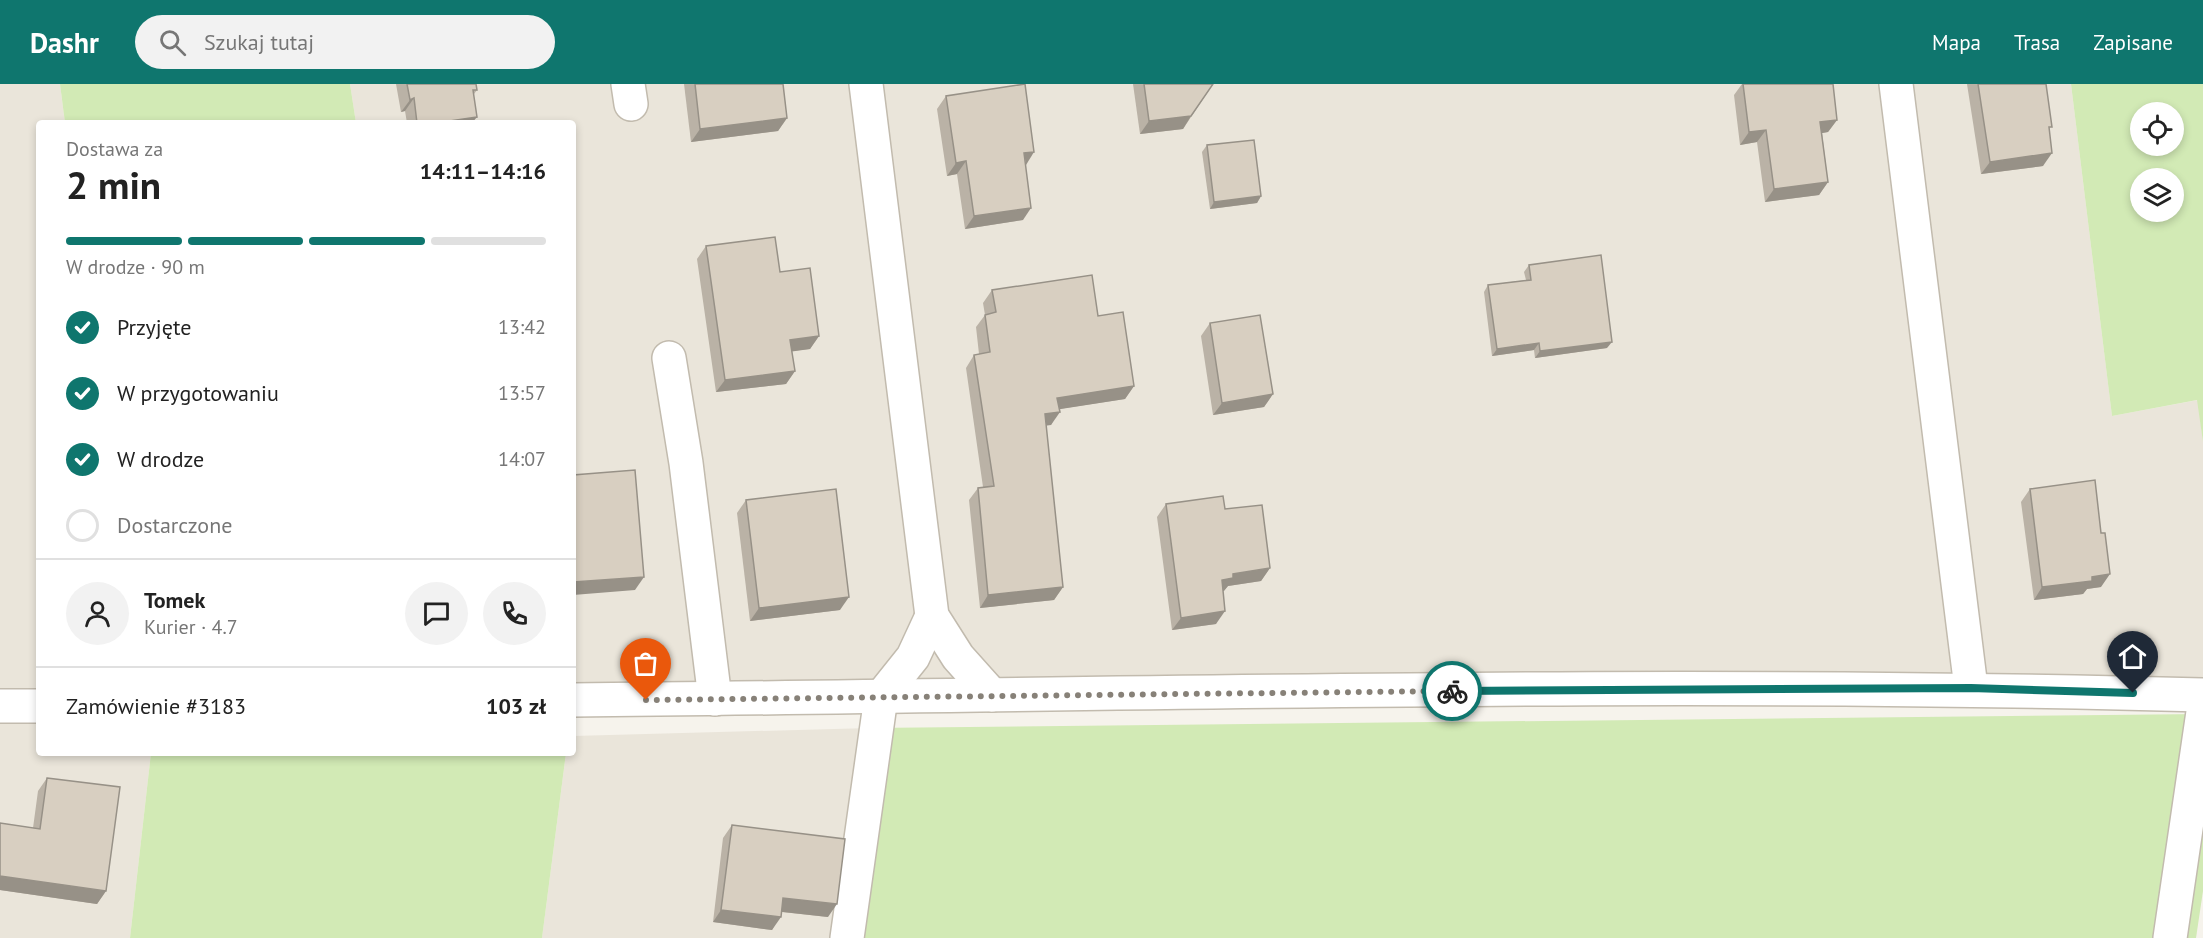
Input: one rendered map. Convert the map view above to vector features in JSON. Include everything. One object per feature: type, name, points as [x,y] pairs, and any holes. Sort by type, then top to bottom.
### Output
[{"type":"street","points":[[866,84],[932,616],[958,657],[992,695]]},
{"type":"street","points":[[1896,84],[1971,688]]},
{"type":"street","points":[[669,358],[686,464],[715,699]]},
{"type":"street","points":[[847,938],[881,697],[913,657],[932,616]]},
{"type":"street","points":[[576,700],[1971,688],[2203,695]]},
{"type":"street","points":[[0,706],[36,706]]},
{"type":"street","points":[[2170,938],[2203,712]]},
{"type":"shaded area","points":[[0,84],[60,84],[65,120],[36,120],[36,756],[151,756],[130,938],[0,938]]},
{"type":"shaded area","points":[[350,84],[2071,84],[2112,416],[2198,400],[2203,442],[2203,681],[576,695],[576,120],[356,120]]},
{"type":"shaded area","points":[[870,728],[840,938],[542,938],[566,756],[576,756],[576,736]]},
{"type":"green space","points":[[60,84],[350,84],[356,120],[65,120]]},
{"type":"green space","points":[[2071,84],[2203,84],[2203,442],[2197,400],[2112,416]]},
{"type":"green space","points":[[2203,714],[2203,891],[2196,938],[840,938],[870,728]]},
{"type":"green space","points":[[151,756],[566,756],[542,938],[130,938]]},
{"type":"building","points":[[407,84],[476,84],[477,90],[473,90],[477,117],[456,120],[417,120],[414,98],[410,100]]},
{"type":"building","points":[[695,84],[783,84],[787,118],[700,129]]},
{"type":"building","points":[[1025,84],[1034,152],[1024,153],[1031,208],[974,216],[966,161],[956,163],[946,96]]},
{"type":"building","points":[[1144,84],[1213,84],[1191,116],[1149,121]]},
{"type":"building","points":[[1743,84],[1833,84],[1837,120],[1820,122],[1828,182],[1774,189],[1766,130],[1749,132]]},
{"type":"building","points":[[1978,84],[2046,84],[2052,127],[2049,127],[2052,153],[1990,162]]},
{"type":"building","points":[[1254,140],[1261,196],[1214,202],[1207,145]]},
{"type":"building","points":[[775,237],[780,272],[810,268],[819,336],[790,340],[795,371],[725,380],[706,246]]},
{"type":"building","points":[[1601,255],[1612,342],[1540,351],[1539,343],[1497,349],[1488,285],[1531,280],[1529,265]]},
{"type":"building","points":[[1092,275],[1098,316],[1123,312],[1134,386],[1057,398],[1060,412],[1045,414],[1063,587],[988,595],[978,488],[994,486],[974,355],[990,352],[985,315],[996,312],[992,290]]},
{"type":"building","points":[[1260,315],[1273,394],[1222,403],[1210,323]]},
{"type":"building","points":[[635,470],[644,577],[576,582],[576,475]]},
{"type":"building","points":[[2095,480],[2101,533],[2105,533],[2110,574],[2092,577],[2092,581],[2042,587],[2030,489]]},
{"type":"building","points":[[836,489],[849,597],[759,608],[746,500]]},
{"type":"building","points":[[1223,496],[1225,509],[1262,505],[1270,568],[1233,574],[1233,578],[1222,580],[1225,611],[1181,618],[1166,504]]},
{"type":"building","points":[[47,778],[120,787],[106,891],[0,876],[0,823],[40,829]]},
{"type":"building","points":[[732,825],[845,839],[837,904],[783,898],[781,917],[721,910]]},
{"type":"way so far","points":[[646,700],[1452,691]]},
{"type":"route","points":[[1452,691],[1971,688],[2133,693]]}]
